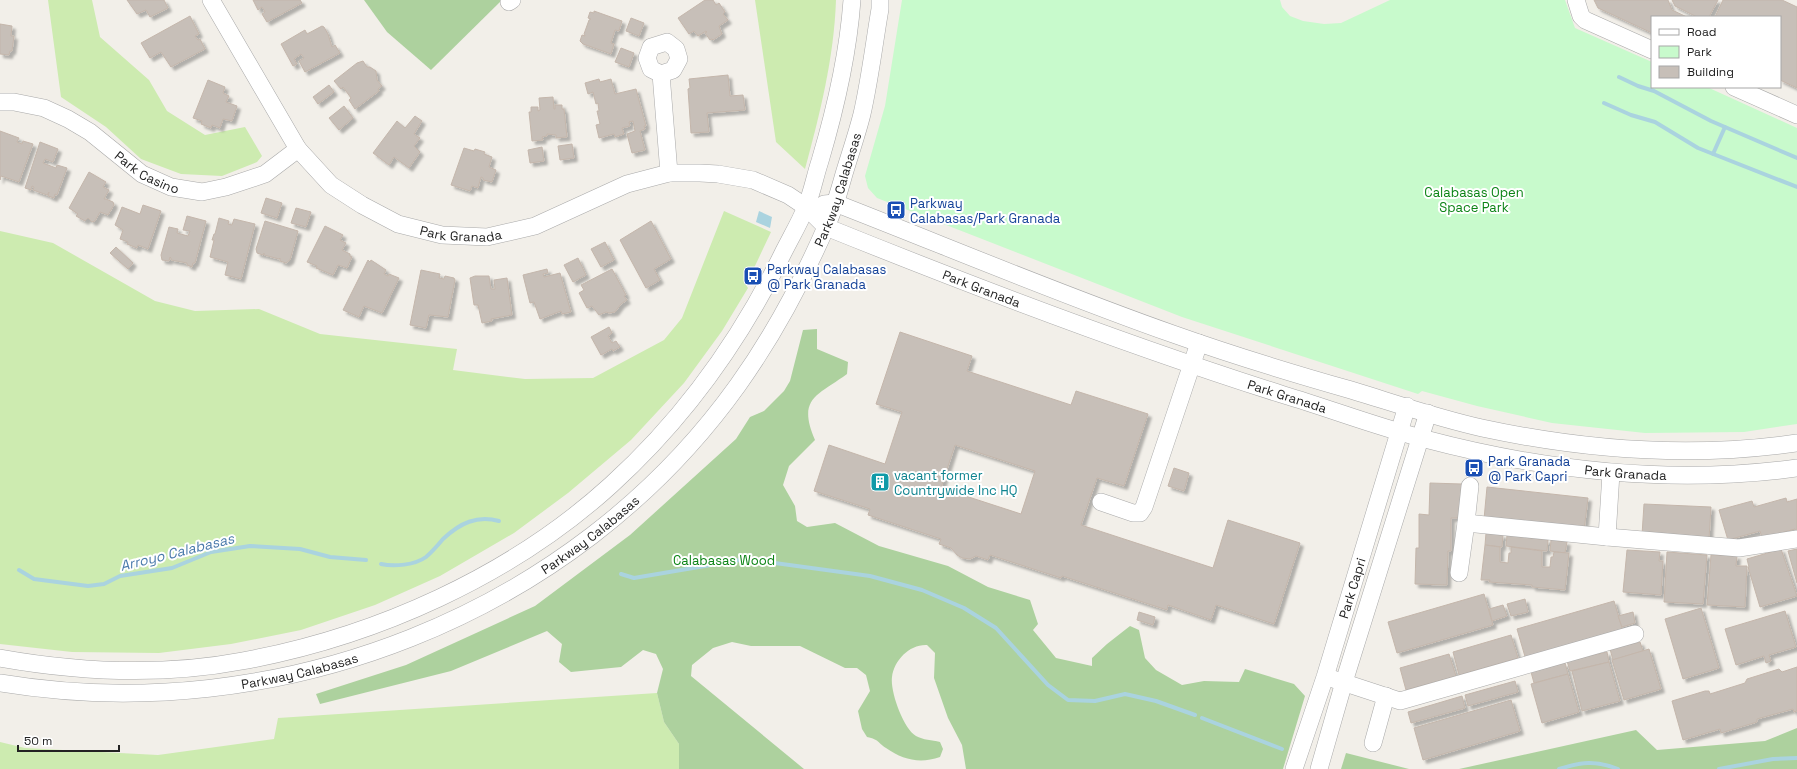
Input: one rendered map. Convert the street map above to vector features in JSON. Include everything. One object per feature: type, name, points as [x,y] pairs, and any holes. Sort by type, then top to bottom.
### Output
[{"type":"street","name":"Park Granada","points":[[211,0],[298,150],[331,185],[362,205],[398,224],[442,235],[487,237],[535,226],[627,184],[669,173],[718,174],[754,180],[788,195],[806,207],[826,227],[1068,322],[1190,366],[1422,438],[1474,452],[1524,462],[1611,473],[1702,475],[1797,468]]},
{"type":"street","name":"Parkway Calabasas","points":[[0,658],[44,666],[114,670],[178,668],[240,662],[297,649],[361,631],[452,592],[497,567],[574,515],[611,485],[650,447],[683,410],[714,371],[765,291],[806,207],[836,104],[846,48],[852,0]]},
{"type":"street","name":"Parkway Calabasas","points":[[0,683],[38,689],[116,694],[182,691],[246,685],[311,670],[365,655],[424,633],[466,615],[513,589],[593,535],[666,470],[703,429],[756,359],[788,307],[826,227],[835,203],[862,114],[880,9],[880,0]]},
{"type":"street","points":[[1576,0],[1581,16],[1585,20],[1651,50]]},
{"type":"street","points":[[661,74],[669,173]]},
{"type":"street","points":[[1736,88],[1797,116]]},
{"type":"street","name":"Park Casino","points":[[0,102],[14,102],[44,108],[68,119],[90,132],[142,174],[171,187],[202,192],[226,188],[265,174],[298,150]]},
{"type":"street","name":"Park Granada","points":[[806,207],[835,203],[1085,302],[1199,343],[1260,364],[1407,406],[1428,414],[1479,427],[1547,441],[1618,448],[1720,450],[1797,443]]},
{"type":"street","points":[[1101,502],[1133,513],[1140,513],[1144,507],[1190,366],[1199,343]]},
{"type":"street","name":"Park Capri","points":[[1294,769],[1325,677],[1407,406]]},
{"type":"street","name":"Park Capri","points":[[1319,769],[1344,682],[1422,438],[1428,414]]},
{"type":"street","points":[[1607,537],[1611,473]]},
{"type":"street","points":[[1458,573],[1470,486]]},
{"type":"street","points":[[1466,523],[1739,548],[1797,539]]},
{"type":"street","points":[[1325,677],[1400,701],[1635,634]]},
{"type":"street","points":[[1374,743],[1386,696]]},
{"type":"green space","points":[[48,0],[92,0],[100,37],[149,80],[167,111],[205,135],[245,127],[262,156],[257,162],[222,176],[181,174],[141,159],[106,127],[61,97]]},
{"type":"green space","points":[[364,0],[502,0],[431,70],[387,32]]},
{"type":"green space","points":[[755,0],[836,0],[835,22],[829,64],[821,106],[805,169],[776,142]]},
{"type":"green space","name":"Calabasas Open Space Park","points":[[902,0],[1280,0],[1282,7],[1290,16],[1303,21],[1324,24],[1341,23],[1390,0],[1565,0],[1575,28],[1651,62],[1651,88],[1709,88],[1797,128],[1797,424],[1744,432],[1645,433],[1552,423],[1477,406],[1422,391],[1418,394],[1182,317],[877,198],[868,188],[865,176],[885,106]]},
{"type":"green space","points":[[724,211],[771,232],[746,285],[748,288],[722,331],[684,383],[631,440],[568,493],[514,533],[440,576],[375,605],[301,630],[231,644],[159,653],[72,652],[0,644],[0,231],[53,243],[155,301],[195,311],[259,309],[320,334],[457,349],[453,370],[525,379],[593,378],[664,340],[682,318]]},
{"type":"green space","name":"Calabasas Wood","points":[[817,329],[817,349],[848,362],[847,374],[819,393],[809,406],[808,415],[815,440],[789,466],[783,485],[795,506],[797,521],[807,527],[835,523],[879,546],[948,566],[988,587],[1030,600],[1038,624],[1033,630],[1056,658],[1092,666],[1092,658],[1130,626],[1139,630],[1145,658],[1156,670],[1182,685],[1204,681],[1239,682],[1245,669],[1294,684],[1305,696],[1283,769],[966,769],[962,745],[948,718],[934,678],[935,653],[927,645],[915,647],[904,654],[899,659],[893,671],[892,677],[895,700],[906,725],[916,736],[940,742],[943,749],[940,757],[926,760],[912,760],[905,758],[892,752],[876,740],[867,737],[862,729],[858,711],[870,691],[866,675],[857,668],[845,668],[800,646],[751,646],[732,642],[713,648],[692,665],[691,676],[804,769],[679,769],[679,744],[664,722],[657,693],[663,669],[656,654],[643,650],[621,667],[571,672],[559,662],[562,644],[547,631],[451,671],[320,704],[316,694],[406,665],[535,606],[630,535],[736,439],[750,417],[764,411],[784,391],[790,381],[803,330]]},
{"type":"green space","points":[[657,693],[664,722],[679,744],[679,769],[0,769],[0,742],[25,748],[158,755],[274,739],[278,718]]},
{"type":"green space","points":[[1797,728],[1797,769],[1459,769],[1636,730],[1657,750],[1765,741]]},
{"type":"green space","points":[[1346,753],[1409,769],[1341,769]]},
{"type":"water","points":[[759,211],[772,217],[770,228],[756,222]]},
{"type":"building","points":[[127,0],[164,0],[168,8],[150,17],[146,10],[137,14]]},
{"type":"building","points":[[253,0],[300,0],[302,3],[267,22],[262,14],[265,12],[262,7],[258,10]]},
{"type":"building","points":[[705,0],[713,0],[716,5],[719,3],[725,12],[723,14],[728,20],[719,26],[722,34],[713,40],[710,40],[705,33],[707,32],[706,31],[698,36],[694,31],[689,34],[678,18]]},
{"type":"building","points":[[1594,0],[1668,0],[1672,10],[1685,16],[1651,16],[1651,33],[1598,8]]},
{"type":"building","points":[[1672,0],[1718,0],[1710,16],[1695,16],[1675,6]]},
{"type":"building","points":[[1723,0],[1782,0],[1797,7],[1797,88],[1781,80],[1781,16],[1715,16]]},
{"type":"building","points":[[594,11],[622,21],[619,31],[615,30],[611,43],[614,44],[611,54],[583,44],[580,41],[582,35],[585,36],[584,34],[589,20],[591,19],[588,18],[590,12],[594,13]]},
{"type":"building","points":[[190,16],[199,34],[195,36],[198,40],[200,39],[205,49],[171,67],[161,52],[150,58],[141,43]]},
{"type":"building","points":[[631,18],[644,23],[639,36],[626,31]]},
{"type":"building","points":[[0,24],[12,26],[11,36],[14,36],[12,51],[10,51],[9,55],[0,54]]},
{"type":"building","points":[[322,26],[328,34],[332,47],[335,45],[340,53],[305,72],[299,61],[304,58],[301,54],[294,59],[297,64],[293,66],[281,44],[305,30],[307,34]]},
{"type":"building","points":[[621,48],[634,53],[629,67],[615,62]]},
{"type":"building","points":[[363,61],[367,67],[370,67],[376,71],[377,80],[382,86],[378,89],[379,91],[355,109],[349,100],[351,98],[343,87],[341,89],[334,81],[357,63]]},
{"type":"building","points":[[728,75],[730,96],[743,95],[745,110],[707,113],[709,132],[691,133],[688,89],[690,88],[689,79]]},
{"type":"building","points":[[599,79],[600,82],[611,79],[615,94],[636,89],[646,126],[644,126],[645,129],[640,131],[645,150],[632,153],[627,134],[635,131],[633,121],[629,122],[630,126],[622,128],[624,134],[615,137],[614,134],[599,138],[596,125],[600,124],[597,111],[599,111],[598,103],[596,104],[593,92],[588,94],[585,83]]},
{"type":"building","points":[[208,80],[225,87],[223,93],[229,96],[226,102],[237,106],[232,121],[223,119],[220,128],[212,125],[211,128],[201,124],[202,121],[193,118]]},
{"type":"building","points":[[329,85],[334,92],[318,104],[313,97]]},
{"type":"building","points":[[553,97],[554,109],[555,105],[562,105],[562,109],[564,109],[567,137],[556,138],[556,135],[547,134],[547,136],[542,137],[543,140],[532,141],[529,112],[531,112],[531,107],[538,107],[538,111],[540,110],[539,98]]},
{"type":"building","points":[[344,106],[353,118],[339,130],[329,118]]},
{"type":"building","points":[[415,116],[422,121],[414,134],[420,138],[414,146],[420,152],[409,168],[394,157],[389,165],[373,153],[397,121],[405,128]]},
{"type":"building","points":[[0,131],[19,138],[17,142],[22,144],[23,141],[33,144],[19,182],[1,176],[0,180]]},
{"type":"building","points":[[40,142],[58,149],[53,162],[45,159],[43,163],[56,168],[57,165],[67,168],[57,195],[55,194],[54,198],[48,196],[49,192],[47,195],[33,190],[34,187],[32,186],[31,190],[25,188]]},
{"type":"building","points":[[572,144],[574,158],[560,160],[558,146]]},
{"type":"building","points":[[542,147],[544,161],[530,163],[528,150]]},
{"type":"building","points":[[464,148],[485,152],[484,154],[492,157],[489,167],[496,170],[492,182],[483,180],[481,177],[478,188],[472,186],[470,191],[451,185]]},
{"type":"building","points":[[89,172],[106,182],[103,187],[109,190],[104,199],[113,202],[114,205],[108,215],[100,212],[95,221],[92,222],[88,218],[85,221],[76,216],[78,214],[69,208]]},
{"type":"building","points":[[266,198],[282,203],[277,218],[261,213]]},
{"type":"building","points":[[143,205],[161,211],[148,249],[138,245],[137,248],[120,239],[123,230],[115,225],[122,207],[140,214]]},
{"type":"building","points":[[296,208],[311,212],[306,227],[291,223]]},
{"type":"building","points":[[187,216],[206,221],[195,263],[193,263],[192,267],[187,265],[187,263],[171,260],[170,257],[169,261],[162,260],[161,255],[169,227],[178,229],[177,233],[188,236],[190,231],[183,230]]},
{"type":"building","points":[[219,218],[229,221],[228,224],[232,225],[234,219],[255,224],[241,279],[225,275],[228,262],[210,257],[214,240],[212,240]]},
{"type":"building","points":[[265,221],[298,231],[290,260],[286,263],[280,261],[280,258],[264,255],[264,253],[263,255],[257,253],[256,249]]},
{"type":"building","points":[[651,221],[671,259],[654,269],[660,280],[646,288],[620,240]]},
{"type":"building","points":[[325,226],[343,235],[340,240],[346,243],[342,250],[350,254],[352,257],[347,268],[338,265],[333,275],[316,268],[317,266],[307,262]]},
{"type":"building","points":[[605,242],[614,260],[601,267],[591,249]]},
{"type":"building","points":[[116,247],[133,263],[128,269],[110,253]]},
{"type":"building","points":[[578,258],[586,275],[573,282],[564,265]]},
{"type":"building","points":[[368,260],[370,262],[371,260],[386,270],[384,274],[388,276],[389,274],[399,278],[382,313],[364,306],[359,317],[343,310]]},
{"type":"building","points":[[547,269],[548,273],[543,274],[544,277],[560,273],[571,312],[562,314],[561,311],[540,319],[534,302],[530,303],[523,275]]},
{"type":"building","points":[[612,269],[626,295],[624,296],[627,300],[621,304],[615,312],[606,312],[599,315],[592,306],[587,308],[579,293],[584,290],[581,285]]},
{"type":"building","points":[[421,270],[440,274],[439,278],[444,279],[445,276],[454,278],[455,280],[448,317],[429,315],[426,328],[410,325]]},
{"type":"building","points":[[475,276],[489,276],[491,289],[495,289],[494,280],[507,278],[512,315],[491,319],[492,321],[482,323],[478,305],[474,305],[470,278]]},
{"type":"building","points":[[609,327],[612,333],[608,336],[612,343],[616,341],[620,347],[613,351],[612,349],[601,355],[591,337]]},
{"type":"building","name":"vacant former Countrywide Inc HQ","points":[[900,332],[972,356],[967,371],[1071,405],[1076,391],[1148,414],[1124,486],[1097,478],[1081,525],[1213,568],[1228,520],[1300,543],[1274,624],[1216,605],[1211,620],[1168,605],[1167,610],[1062,576],[1061,578],[990,555],[988,560],[976,556],[970,559],[962,558],[951,548],[939,544],[941,539],[868,515],[870,509],[814,491],[829,445],[885,464],[902,412],[876,404]],"holes":[[[955,445],[1035,471],[1021,514],[941,488]]]},
{"type":"building","points":[[1174,468],[1189,473],[1184,491],[1168,486]]},
{"type":"building","points":[[1430,483],[1462,484],[1461,518],[1451,518],[1451,551],[1448,551],[1447,585],[1415,584],[1416,548],[1419,548],[1419,514],[1429,515]]},
{"type":"building","points":[[1487,487],[1588,498],[1584,530],[1484,519]]},
{"type":"building","points":[[1786,498],[1787,502],[1797,499],[1797,533],[1795,529],[1762,538],[1760,531],[1728,540],[1719,510],[1752,501],[1754,507]]},
{"type":"building","points":[[1644,504],[1711,507],[1709,539],[1642,535]]},
{"type":"building","points":[[1486,533],[1503,535],[1502,547],[1485,545]]},
{"type":"building","points":[[1507,535],[1548,540],[1547,551],[1506,546]]},
{"type":"building","points":[[1551,540],[1567,542],[1565,553],[1550,551]]},
{"type":"building","points":[[1485,545],[1500,547],[1500,562],[1508,563],[1511,547],[1542,551],[1542,567],[1550,567],[1551,557],[1553,557],[1554,552],[1569,553],[1565,590],[1481,580]]},
{"type":"building","points":[[1781,549],[1797,596],[1760,607],[1747,559]]},
{"type":"building","points":[[1797,549],[1797,583],[1788,551]]},
{"type":"building","points":[[1627,550],[1660,552],[1659,561],[1663,561],[1661,595],[1623,592]]},
{"type":"building","points":[[1667,552],[1707,555],[1703,604],[1664,602]]},
{"type":"building","points":[[1711,555],[1737,556],[1736,566],[1747,566],[1745,607],[1707,605]]},
{"type":"building","points":[[1484,594],[1493,625],[1397,653],[1388,622]]},
{"type":"building","points":[[1525,599],[1528,612],[1511,616],[1507,604]]},
{"type":"building","points":[[1614,601],[1623,631],[1526,660],[1517,629]]},
{"type":"building","points":[[1503,605],[1507,616],[1492,621],[1489,609]]},
{"type":"building","points":[[1701,608],[1719,668],[1683,679],[1665,619]]},
{"type":"building","points":[[1785,611],[1796,647],[1769,655],[1771,661],[1766,663],[1764,656],[1736,665],[1725,629]]},
{"type":"building","points":[[1139,612],[1155,617],[1153,625],[1137,620]]},
{"type":"building","points":[[1633,612],[1635,623],[1622,627],[1618,616]]},
{"type":"building","points":[[1511,635],[1518,658],[1459,675],[1453,652]]},
{"type":"building","points":[[1640,642],[1643,651],[1613,660],[1610,649]]},
{"type":"building","points":[[1649,649],[1661,689],[1624,700],[1612,660]]},
{"type":"building","points":[[1607,652],[1609,662],[1570,671],[1567,661]]},
{"type":"building","points":[[1449,654],[1456,676],[1406,690],[1400,668]]},
{"type":"building","points":[[1609,662],[1620,701],[1582,711],[1572,671]]},
{"type":"building","points":[[1565,663],[1568,674],[1534,683],[1531,672]]},
{"type":"building","points":[[1797,667],[1797,711],[1794,712],[1793,709],[1757,719],[1757,722],[1721,733],[1720,729],[1683,740],[1672,701],[1705,691],[1709,691],[1710,694],[1745,683],[1747,679],[1779,669],[1782,672]]},
{"type":"building","points":[[1568,674],[1579,712],[1542,723],[1531,684]]},
{"type":"building","points":[[1515,681],[1518,692],[1468,706],[1465,695]]},
{"type":"building","points":[[1462,696],[1465,708],[1411,723],[1408,712]]},
{"type":"building","points":[[1511,700],[1520,731],[1423,760],[1414,728]]},
{"type":"waterway","points":[[1619,77],[1638,86],[1654,91],[1711,121],[1797,158]]},
{"type":"waterway","points":[[1604,103],[1631,115],[1655,122],[1698,148],[1797,187]]},
{"type":"waterway","points":[[1713,154],[1725,127]]},
{"type":"waterway","name":"Arroyo Calabasas","points":[[381,564],[398,565],[416,562],[426,557],[449,533],[462,525],[483,519],[499,521]]},
{"type":"waterway","name":"Arroyo Calabasas","points":[[19,570],[34,579],[88,586],[104,584],[120,576],[172,568],[211,552],[250,546],[300,549],[330,557],[366,560]]},
{"type":"waterway","name":"Arroyo Calabasas","points":[[621,574],[634,578],[746,559],[870,576],[922,590],[964,608],[996,628],[1048,685],[1068,700],[1095,701],[1125,694],[1156,701],[1195,715]]},
{"type":"waterway","name":"Arroyo Calabasas","points":[[1202,718],[1282,749]]},
{"type":"waterway","name":"Arroyo Calabasas","points":[[1719,769],[1773,759],[1797,758]]},
{"type":"waterway","name":"Arroyo Calabasas","points":[[1559,769],[1588,763],[1602,764],[1618,769]]},
{"type":"place","name":"Parkway Calabasas/Park Granada","points":[[896,210]]},
{"type":"place","name":"Parkway Calabasas @ Park Granada","points":[[753,276]]},
{"type":"place","name":"Park Granada @ Park Capri","points":[[1474,468]]},
{"type":"place","name":"vacant former Countrywide Inc HQ","points":[[880,482]]}]
